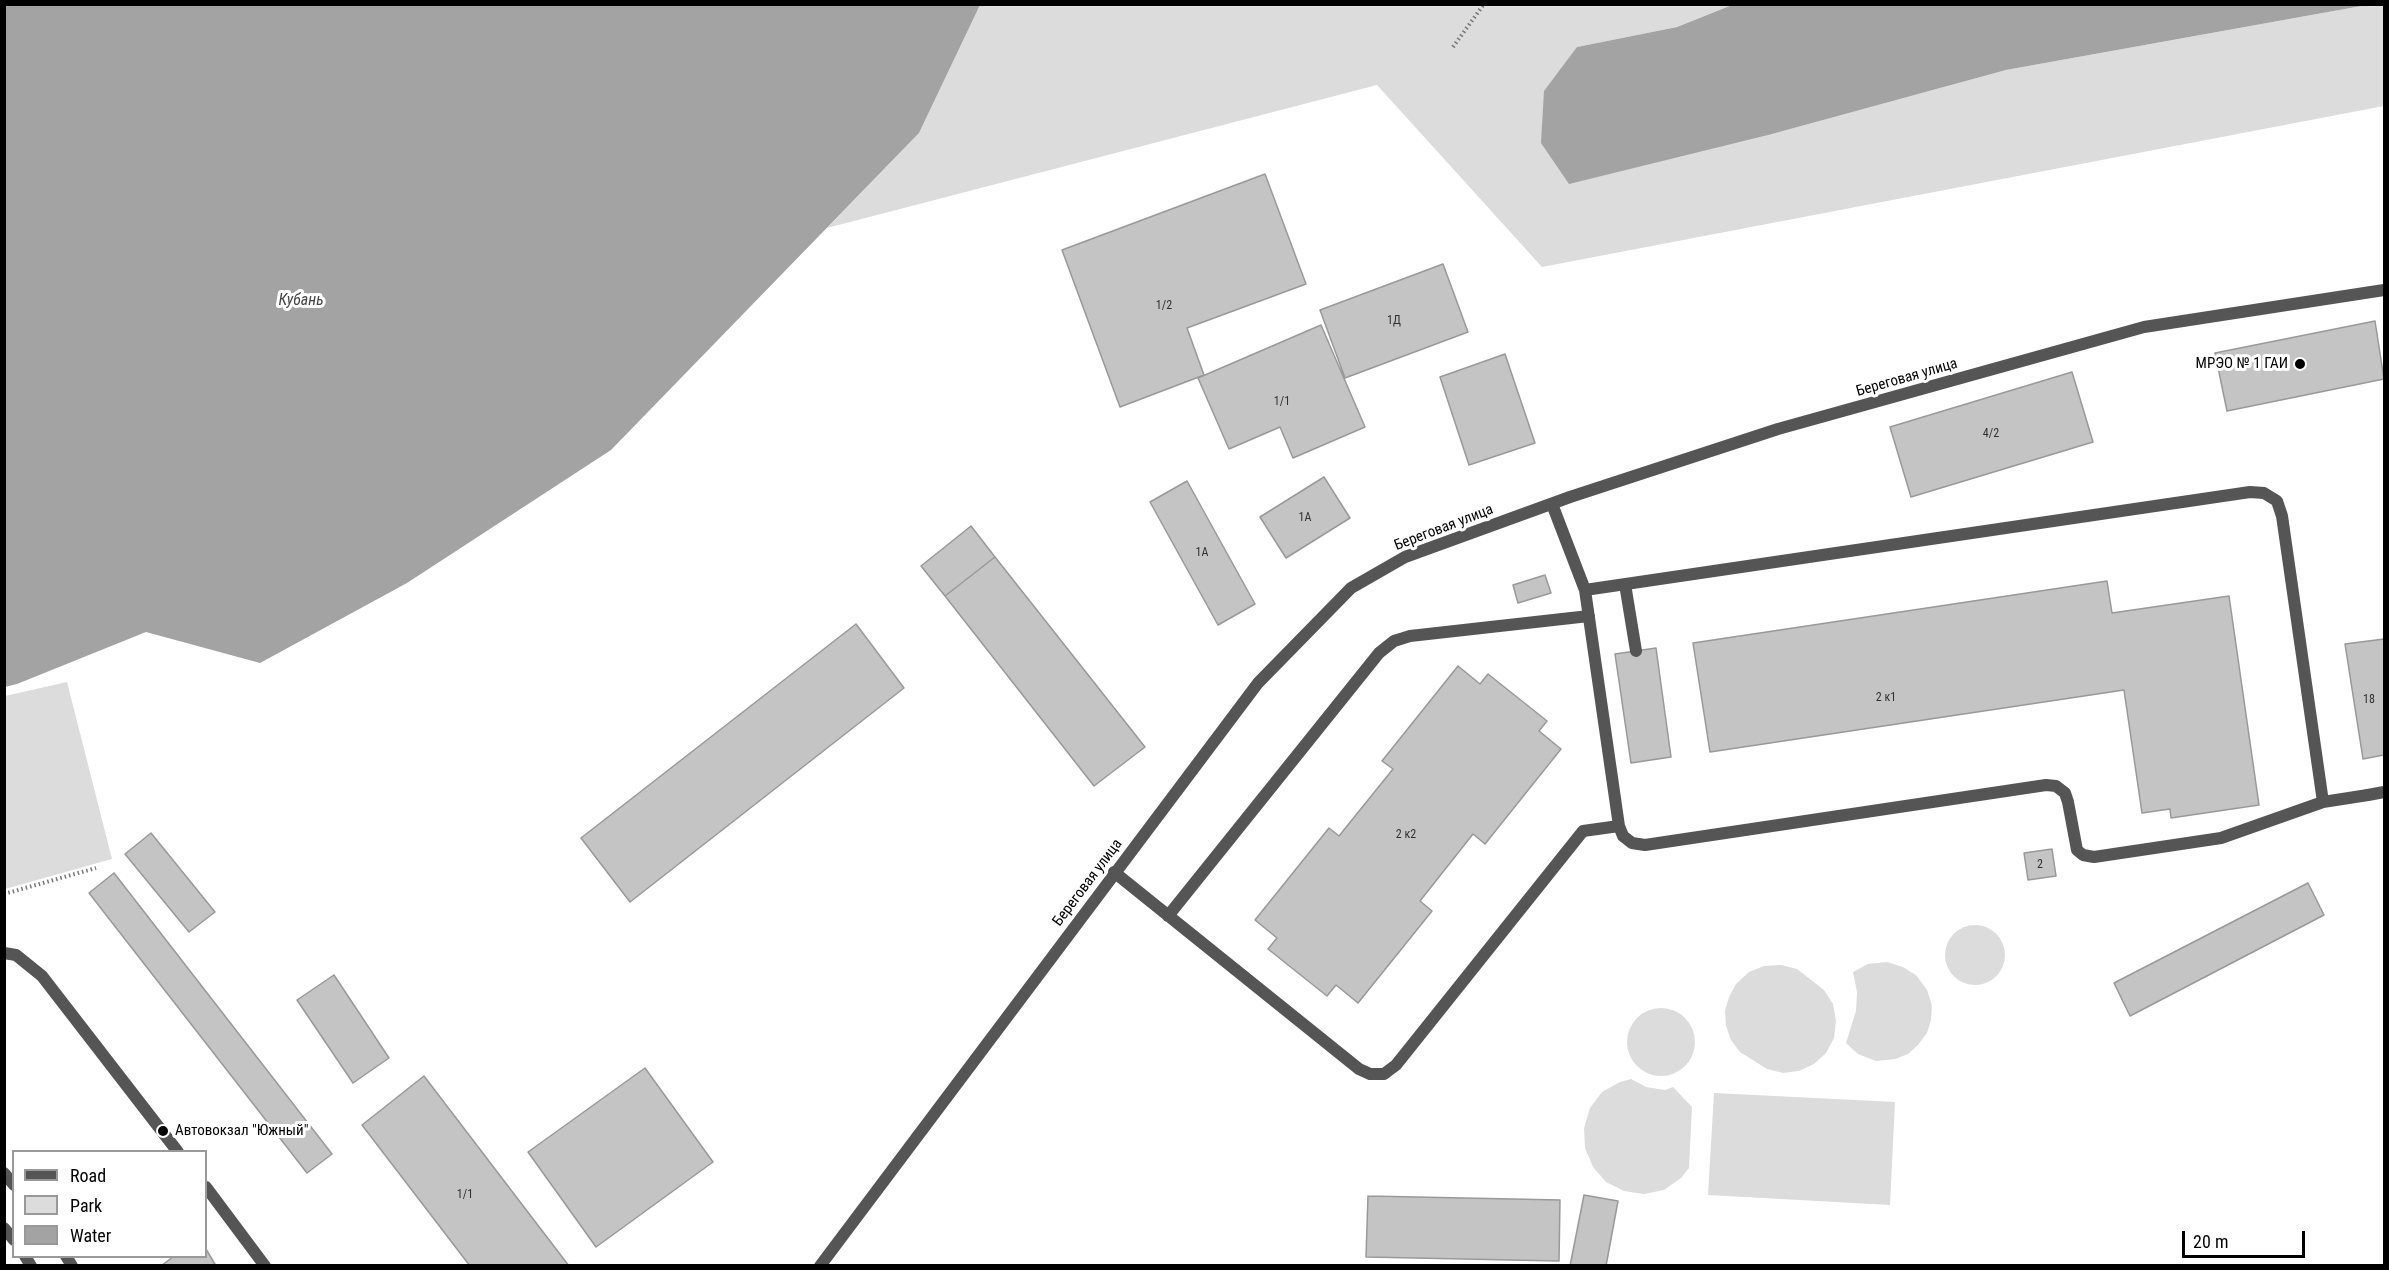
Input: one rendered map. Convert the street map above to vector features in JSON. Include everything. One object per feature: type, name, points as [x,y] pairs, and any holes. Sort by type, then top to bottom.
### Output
[{"type":"street","name":"Береговая улица","points":[[820,1266],[1258,683],[1351,588],[1405,557],[1552,504],[1778,429],[2144,327],[2385,290]]},
{"type":"street","points":[[1585,590],[2238,494],[2264,493],[2277,501],[2282,516],[2323,802]]},
{"type":"street","points":[[1552,504],[1585,590],[1619,826],[1623,836],[1632,843],[1645,844],[2046,785],[2056,786],[2065,793],[2077,850],[2084,855],[2094,856],[2221,838],[2323,802],[2385,792]]},
{"type":"street","points":[[1625,584],[1636,651]]},
{"type":"street","points":[[1168,916],[1379,653],[1394,641],[1410,636],[1589,616]]},
{"type":"street","points":[[1114,872],[1359,1069],[1370,1074],[1384,1074],[1396,1065],[1583,831],[1619,826]]},
{"type":"street","points":[[4,953],[16,956],[42,976],[176,1150]]},
{"type":"street","points":[[207,1188],[265,1266]]},
{"type":"path","points":[[1453,46],[1484,4]]},
{"type":"path","points":[[4,894],[96,868]]},
{"type":"green space","points":[[980,5],[1732,5],[1677,27],[1577,47],[1772,134],[2006,70],[2367,5],[2384,5],[2384,106],[1542,267],[1377,85],[827,228],[919,133]]},
{"type":"green space","points":[[67,682],[112,859],[5,889],[5,696]]},
{"type":"green space","points":[[1969,925],[1981,925],[1992,930],[2000,938],[2005,955],[2003,967],[1992,980],[1981,985],[1969,985],[1958,980],[1950,972],[1945,961],[1945,949],[1950,938],[1958,930]]},
{"type":"green space","points":[[1887,962],[1903,967],[1917,976],[1927,990],[1932,1006],[1931,1020],[1927,1033],[1908,1054],[1895,1059],[1876,1061],[1858,1054],[1846,1043],[1856,1011],[1857,992],[1853,972],[1868,964]]},
{"type":"green space","points":[[1781,965],[1797,969],[1824,990],[1833,1004],[1836,1021],[1834,1038],[1826,1053],[1814,1064],[1799,1071],[1783,1073],[1767,1069],[1740,1052],[1731,1040],[1726,1026],[1725,1011],[1736,984],[1749,972],[1764,966]]},
{"type":"green space","points":[[1654,1008],[1668,1008],[1680,1013],[1690,1023],[1695,1042],[1690,1061],[1680,1071],[1668,1076],[1654,1076],[1642,1071],[1632,1061],[1627,1049],[1627,1035],[1632,1023],[1642,1013]]},
{"type":"green space","points":[[1631,1079],[1646,1087],[1665,1090],[1673,1087],[1692,1107],[1689,1168],[1681,1178],[1664,1190],[1644,1194],[1624,1191],[1606,1182],[1593,1167],[1585,1148],[1584,1128],[1590,1108],[1602,1092]]},
{"type":"green space","points":[[1714,1093],[1895,1102],[1890,1205],[1708,1195]]},
{"type":"water","name":"Кубань","points":[[5,4],[980,5],[919,133],[611,450],[407,583],[260,663],[146,632],[5,687]]},
{"type":"water","points":[[1732,5],[2367,5],[2006,70],[1772,134],[1569,184],[1541,143],[1544,91],[1577,47],[1677,27]]},
{"type":"building","points":[[1265,174],[1306,284],[1187,328],[1204,375],[1120,407],[1062,250]]},
{"type":"building","points":[[1443,264],[1468,332],[1345,378],[1320,310]]},
{"type":"building","name":"МРЭО № 1 ГАИ","points":[[2375,321],[2384,379],[2227,411],[2215,353]]},
{"type":"building","points":[[1321,325],[1365,427],[1293,458],[1280,427],[1229,449],[1198,378]]},
{"type":"building","points":[[1505,354],[1535,443],[1469,465],[1440,377]]},
{"type":"building","points":[[2072,372],[2093,442],[1911,497],[1890,427]]},
{"type":"building","points":[[1324,477],[1350,518],[1286,558],[1260,517]]},
{"type":"building","points":[[1187,481],[1255,604],[1218,625],[1150,502]]},
{"type":"building","points":[[971,526],[995,557],[945,596],[921,566]]},
{"type":"building","points":[[995,557],[1145,747],[1094,786],[945,596]]},
{"type":"building","points":[[1545,575],[1551,593],[1518,603],[1513,585]]},
{"type":"building","points":[[2107,581],[2112,613],[2229,596],[2259,805],[2171,818],[2170,809],[2142,813],[2124,690],[1710,752],[1693,643]]},
{"type":"building","points":[[856,624],[904,688],[630,902],[581,838]]},
{"type":"building","points":[[2384,639],[2384,755],[2363,759],[2345,644]]},
{"type":"building","points":[[1656,648],[1671,757],[1631,763],[1615,654]]},
{"type":"building","points":[[1458,666],[1480,684],[1488,674],[1547,721],[1539,731],[1561,749],[1485,844],[1473,834],[1420,901],[1432,911],[1358,1003],[1336,985],[1327,996],[1268,949],[1277,938],[1255,920],[1329,828],[1339,836],[1393,769],[1382,761]]},
{"type":"building","points":[[151,833],[215,912],[189,932],[125,854]]},
{"type":"building","points":[[2052,849],[2056,876],[2028,880],[2024,853]]},
{"type":"building","points":[[114,873],[332,1154],[307,1173],[89,893]]},
{"type":"building","points":[[2308,883],[2324,915],[2130,1016],[2114,983]]},
{"type":"building","points":[[334,975],[389,1058],[353,1083],[297,1000]]},
{"type":"building","points":[[645,1068],[713,1162],[596,1247],[528,1152]]},
{"type":"building","points":[[424,1076],[569,1266],[470,1266],[362,1125]]},
{"type":"building","points":[[1584,1195],[1618,1201],[1606,1266],[1570,1266]]},
{"type":"building","points":[[1368,1196],[1560,1200],[1559,1261],[1366,1257]]},
{"type":"building","points":[[207,1251],[216,1266],[161,1266],[171,1258],[207,1258]]},
{"type":"place","name":"МРЭО № 1 ГАИ","points":[[2300,364]]},
{"type":"place","name":"Автовокзал \"Южный\"","points":[[163,1131]]}]
